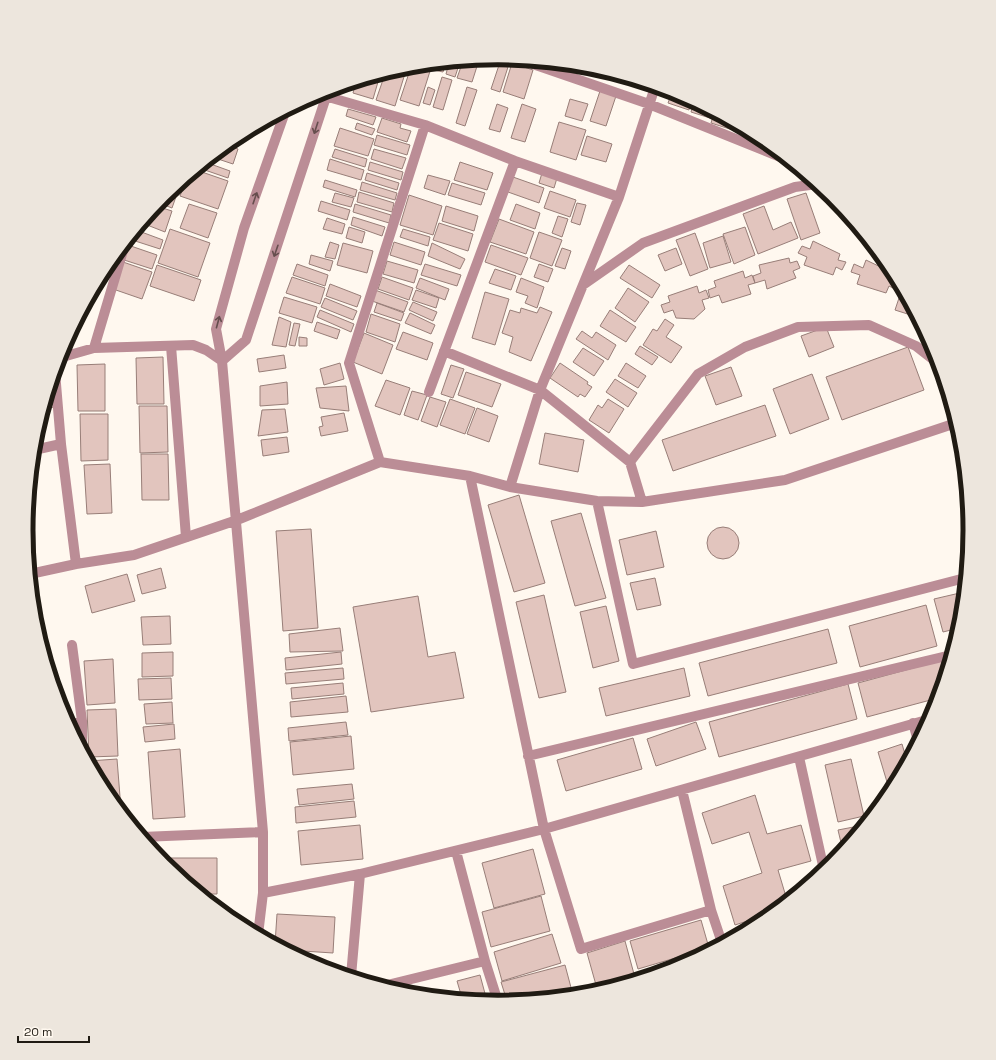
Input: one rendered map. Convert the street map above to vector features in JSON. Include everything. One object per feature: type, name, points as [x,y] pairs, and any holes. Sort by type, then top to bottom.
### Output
[{"type":"street","points":[[543,67],[649,104],[769,152]]},
{"type":"street","points":[[510,487],[540,390],[619,197],[653,92]]},
{"type":"street","points":[[331,96],[425,125],[515,161],[619,197]]},
{"type":"street","points":[[222,361],[246,340],[322,99]]},
{"type":"street","points":[[259,929],[263,893],[263,832],[237,520],[222,361],[216,329],[244,228],[282,119]]},
{"type":"street","points":[[380,462],[349,363],[425,125]]},
{"type":"street","points":[[429,392],[515,161]]},
{"type":"street","points":[[583,285],[643,242],[795,187],[810,185]]},
{"type":"street","points":[[94,348],[121,259]]},
{"type":"street","points":[[630,462],[698,374],[745,348],[798,327],[869,325],[916,346],[930,357]]},
{"type":"street","points":[[67,356],[94,348],[192,345],[206,350],[222,361]]},
{"type":"street","points":[[171,346],[186,537]]},
{"type":"street","points":[[444,351],[540,390],[630,462],[642,502]]},
{"type":"street","points":[[56,387],[61,444],[76,564]]},
{"type":"street","points":[[35,573],[76,564],[134,555],[237,520],[380,462],[470,476],[510,487],[597,501],[642,502],[785,480],[951,425]]},
{"type":"street","points":[[40,449],[61,444]]},
{"type":"street","points":[[470,476],[544,829],[581,949],[711,910]]},
{"type":"street","points":[[597,501],[633,664],[960,579]]},
{"type":"street","points":[[72,645],[82,721],[82,738]]},
{"type":"street","points":[[528,756],[945,655]]},
{"type":"street","points":[[75,723],[82,721]]},
{"type":"street","points":[[263,893],[360,874],[544,829],[922,721]]},
{"type":"street","points":[[913,723],[916,734]]},
{"type":"street","points":[[799,757],[823,863]]},
{"type":"street","points":[[682,790],[711,910],[720,938]]},
{"type":"street","points":[[148,837],[263,832]]},
{"type":"street","points":[[456,851],[485,961],[496,995]]},
{"type":"street","points":[[351,971],[360,874]]},
{"type":"street","points":[[395,983],[485,961]]},
{"type":"building","points":[[499,65],[508,67],[500,92],[491,89]]},
{"type":"building","points":[[511,65],[520,66],[533,70],[524,99],[503,92]]},
{"type":"building","points":[[477,66],[472,82],[457,78],[461,67]]},
{"type":"building","points":[[458,67],[455,77],[446,74],[448,68]]},
{"type":"building","points":[[444,68],[443,72],[434,70],[437,69]]},
{"type":"building","points":[[430,70],[419,106],[400,100],[409,74]]},
{"type":"building","points":[[405,75],[395,106],[376,100],[383,80]]},
{"type":"building","points":[[442,77],[452,80],[443,110],[433,107]]},
{"type":"building","points":[[378,81],[373,99],[353,93],[354,88]]},
{"type":"building","points":[[428,87],[435,90],[430,105],[423,103]]},
{"type":"building","points":[[467,87],[477,90],[465,126],[456,123]]},
{"type":"building","points":[[600,91],[616,96],[606,126],[590,121]]},
{"type":"building","points":[[670,98],[690,106],[689,110],[668,103]]},
{"type":"building","points":[[570,99],[588,104],[582,121],[565,116]]},
{"type":"building","points":[[497,104],[508,108],[500,132],[489,129]]},
{"type":"building","points":[[522,104],[536,109],[525,142],[511,138]]},
{"type":"building","points":[[692,108],[710,116],[710,118],[691,112]]},
{"type":"building","points":[[348,109],[376,117],[373,125],[346,116]]},
{"type":"building","points":[[382,118],[401,124],[400,128],[411,131],[407,142],[377,132]]},
{"type":"building","points":[[713,118],[733,129],[733,130],[711,123]]},
{"type":"building","points":[[559,122],[586,130],[576,160],[550,152]]},
{"type":"building","points":[[357,123],[375,129],[372,135],[355,129]]},
{"type":"building","points":[[340,128],[374,139],[368,156],[334,146]]},
{"type":"building","points":[[377,135],[410,145],[407,155],[374,145]]},
{"type":"building","points":[[587,136],[612,144],[606,162],[581,155]]},
{"type":"building","points":[[234,147],[238,149],[233,164],[218,159]]},
{"type":"building","points":[[335,149],[367,159],[365,167],[332,157]]},
{"type":"building","points":[[374,149],[406,158],[402,169],[371,159]]},
{"type":"building","points":[[330,159],[364,170],[361,180],[327,170]]},
{"type":"building","points":[[370,162],[403,172],[401,180],[368,170]]},
{"type":"building","points":[[460,162],[493,173],[487,190],[454,180]]},
{"type":"building","points":[[211,164],[230,171],[228,178],[204,170]]},
{"type":"building","points":[[201,172],[228,181],[218,209],[180,196],[183,187]]},
{"type":"building","points":[[367,173],[399,183],[397,190],[365,180]]},
{"type":"building","points":[[542,173],[557,178],[554,188],[539,183]]},
{"type":"building","points":[[428,175],[450,181],[445,195],[424,188]]},
{"type":"building","points":[[513,177],[544,188],[539,203],[508,192]]},
{"type":"building","points":[[325,180],[357,190],[355,197],[323,187]]},
{"type":"building","points":[[362,182],[397,193],[395,200],[360,190]]},
{"type":"building","points":[[452,183],[485,193],[481,205],[448,195]]},
{"type":"building","points":[[550,191],[576,200],[570,217],[544,208]]},
{"type":"building","points":[[359,192],[394,203],[392,212],[357,202]]},
{"type":"building","points":[[177,193],[172,208],[165,205]]},
{"type":"building","points":[[335,193],[354,198],[351,207],[332,202]]},
{"type":"building","points":[[806,193],[820,233],[801,240],[787,199]]},
{"type":"building","points":[[409,195],[442,206],[433,235],[400,225]]},
{"type":"building","points":[[321,201],[350,210],[347,220],[318,211]]},
{"type":"building","points":[[577,203],[586,205],[580,225],[571,222]]},
{"type":"building","points":[[189,204],[217,213],[208,238],[180,228]]},
{"type":"building","points":[[355,204],[391,215],[389,223],[353,212]]},
{"type":"building","points":[[516,204],[540,213],[535,229],[510,220]]},
{"type":"building","points":[[446,206],[478,216],[474,231],[442,221]]},
{"type":"building","points":[[764,206],[773,230],[791,222],[798,238],[758,254],[743,214]]},
{"type":"building","points":[[162,208],[172,211],[165,232],[147,225]]},
{"type":"building","points":[[558,216],[568,219],[562,237],[552,233]]},
{"type":"building","points":[[353,217],[385,227],[382,236],[351,225]]},
{"type":"building","points":[[327,218],[345,224],[342,234],[323,229]]},
{"type":"building","points":[[499,219],[534,232],[526,254],[490,242]]},
{"type":"building","points":[[439,223],[473,234],[468,251],[433,240]]},
{"type":"building","points":[[349,227],[365,232],[362,243],[346,238]]},
{"type":"building","points":[[745,227],[755,255],[734,264],[723,234]]},
{"type":"building","points":[[170,229],[210,243],[198,277],[158,263]]},
{"type":"building","points":[[403,229],[430,237],[428,246],[400,237]]},
{"type":"building","points":[[141,232],[163,240],[160,249],[134,241]]},
{"type":"building","points":[[539,232],[562,240],[552,266],[530,258]]},
{"type":"building","points":[[695,233],[708,269],[690,276],[676,240]]},
{"type":"building","points":[[723,236],[731,262],[710,268],[703,243]]},
{"type":"building","points":[[813,241],[840,254],[838,260],[846,262],[842,270],[836,267],[833,275],[804,265],[807,257],[798,253],[802,246],[810,249]]},
{"type":"building","points":[[330,242],[339,245],[335,259],[325,257]]},
{"type":"building","points":[[394,242],[425,252],[421,265],[390,255]]},
{"type":"building","points":[[343,243],[373,251],[367,273],[337,265]]},
{"type":"building","points":[[432,243],[465,259],[460,269],[428,256]]},
{"type":"building","points":[[491,245],[528,258],[521,275],[485,262]]},
{"type":"building","points":[[130,246],[157,255],[152,269],[121,259]]},
{"type":"building","points":[[562,248],[571,251],[565,269],[555,266]]},
{"type":"building","points":[[676,248],[682,264],[665,271],[658,255]]},
{"type":"building","points":[[311,255],[333,261],[330,271],[309,264]]},
{"type":"building","points":[[789,258],[790,263],[797,261],[800,268],[793,271],[796,278],[767,289],[765,280],[755,283],[753,276],[761,273],[759,265]]},
{"type":"building","points":[[866,260],[882,268],[895,289],[889,286],[886,293],[857,284],[860,275],[851,272],[854,264],[863,268]]},
{"type":"building","points":[[387,261],[418,270],[414,283],[383,274]]},
{"type":"building","points":[[123,262],[152,272],[142,299],[113,289]]},
{"type":"building","points":[[297,264],[328,275],[325,286],[293,275]]},
{"type":"building","points":[[425,264],[461,275],[457,286],[421,275]]},
{"type":"building","points":[[539,264],[553,269],[548,282],[534,277]]},
{"type":"building","points":[[157,265],[201,280],[194,301],[150,286]]},
{"type":"building","points":[[629,265],[660,285],[652,298],[620,278]]},
{"type":"building","points":[[495,269],[516,276],[511,290],[489,283]]},
{"type":"building","points":[[743,271],[745,278],[752,275],[755,283],[748,285],[751,294],[722,303],[719,295],[710,298],[708,290],[716,287],[714,281]]},
{"type":"building","points":[[292,277],[325,288],[320,304],[286,293]]},
{"type":"building","points":[[382,277],[413,288],[409,300],[378,289]]},
{"type":"building","points":[[420,278],[449,289],[445,300],[416,288]]},
{"type":"building","points":[[521,278],[544,287],[537,308],[525,303],[528,296],[516,292]]},
{"type":"building","points":[[330,284],[361,296],[357,307],[326,296]]},
{"type":"building","points":[[697,286],[699,293],[706,290],[709,298],[702,300],[705,309],[694,319],[676,318],[673,310],[664,313],[661,305],[670,302],[668,296]]},
{"type":"building","points":[[628,288],[649,302],[635,322],[615,308]]},
{"type":"building","points":[[375,290],[408,302],[404,312],[372,301]]},
{"type":"building","points":[[416,290],[439,298],[436,308],[412,300]]},
{"type":"building","points":[[485,292],[509,299],[495,345],[472,338]]},
{"type":"building","points":[[900,296],[910,315],[895,310]]},
{"type":"building","points":[[284,297],[317,307],[312,323],[279,313]]},
{"type":"building","points":[[325,298],[357,311],[353,320],[321,307]]},
{"type":"building","points":[[413,302],[437,312],[433,321],[409,310]]},
{"type":"building","points":[[377,303],[404,313],[401,321],[374,312]]},
{"type":"building","points":[[540,307],[552,312],[531,361],[509,352],[513,337],[502,333],[510,310],[520,313],[521,308],[537,313]]},
{"type":"building","points":[[320,310],[354,324],[351,332],[317,317]]},
{"type":"building","points":[[610,310],[636,327],[626,342],[600,326]]},
{"type":"building","points":[[410,313],[435,325],[431,334],[405,323]]},
{"type":"building","points":[[371,314],[400,324],[395,342],[366,332]]},
{"type":"building","points":[[279,317],[291,322],[286,347],[272,345]]},
{"type":"building","points":[[665,319],[674,325],[666,337],[682,347],[671,363],[643,345],[653,329],[657,331]]},
{"type":"building","points":[[317,322],[340,330],[337,339],[314,331]]},
{"type":"building","points":[[294,323],[300,324],[295,346],[289,345]]},
{"type":"building","points":[[826,327],[834,347],[809,357],[801,336]]},
{"type":"building","points":[[582,331],[592,338],[596,332],[616,345],[608,360],[576,339]]},
{"type":"building","points":[[403,332],[433,343],[427,360],[396,349]]},
{"type":"building","points":[[364,333],[393,345],[382,374],[353,362]]},
{"type":"building","points":[[299,337],[307,338],[307,346],[299,346]]},
{"type":"building","points":[[640,346],[658,357],[652,365],[635,354]]},
{"type":"building","points":[[908,347],[924,390],[842,420],[826,377]]},
{"type":"building","points":[[583,348],[604,361],[594,376],[573,362]]},
{"type":"building","points":[[284,355],[286,368],[259,372],[257,359]]},
{"type":"building","points":[[163,357],[164,404],[137,404],[136,358]]},
{"type":"building","points":[[340,363],[344,379],[324,385],[320,369]]},
{"type":"building","points":[[560,363],[588,382],[587,384],[592,387],[585,397],[580,394],[578,397],[550,378]]},
{"type":"building","points":[[626,363],[646,376],[638,388],[618,376]]},
{"type":"building","points":[[105,364],[105,411],[78,411],[77,365]]},
{"type":"building","points":[[451,365],[464,369],[453,398],[441,394]]},
{"type":"building","points":[[731,367],[742,396],[716,405],[705,376]]},
{"type":"building","points":[[466,372],[501,384],[492,407],[458,395]]},
{"type":"building","points":[[812,374],[829,419],[790,434],[773,389]]},
{"type":"building","points":[[615,379],[637,393],[628,407],[606,392]]},
{"type":"building","points":[[386,380],[410,388],[400,415],[375,406]]},
{"type":"building","points":[[287,382],[288,404],[260,406],[260,386]]},
{"type":"building","points":[[346,386],[349,411],[320,408],[316,388]]},
{"type":"building","points":[[412,391],[427,395],[418,420],[404,415]]},
{"type":"building","points":[[430,397],[446,402],[437,427],[421,421]]},
{"type":"building","points":[[450,399],[475,408],[465,434],[440,425]]},
{"type":"building","points":[[608,399],[624,409],[609,433],[589,420],[598,405],[602,408]]},
{"type":"building","points":[[51,402],[54,407],[50,408]]},
{"type":"building","points":[[765,405],[776,436],[673,471],[662,440]]},
{"type":"building","points":[[139,406],[167,406],[168,452],[140,453]]},
{"type":"building","points":[[477,408],[498,416],[489,442],[467,434]]},
{"type":"building","points":[[285,409],[288,432],[258,436],[262,410]]},
{"type":"building","points":[[344,413],[348,431],[321,436],[319,427],[323,426],[321,417]]},
{"type":"building","points":[[80,414],[108,414],[108,460],[81,461]]},
{"type":"building","points":[[545,433],[584,440],[578,472],[539,464]]},
{"type":"building","points":[[287,437],[289,452],[263,456],[261,440]]},
{"type":"building","points":[[141,454],[168,454],[169,500],[142,500]]},
{"type":"building","points":[[110,464],[112,513],[87,514],[84,465]]},
{"type":"building","points":[[519,495],[545,583],[514,592],[488,505]]},
{"type":"building","points":[[581,513],[606,598],[575,606],[551,521]]},
{"type":"building","points":[[723,527],[732,530],[736,534],[739,543],[736,552],[732,556],[723,559],[714,556],[710,552],[707,543],[710,534],[714,530]]},
{"type":"building","points":[[311,529],[318,628],[283,631],[276,531]]},
{"type":"building","points":[[656,531],[664,567],[627,575],[619,540]]},
{"type":"building","points":[[161,568],[166,588],[142,594],[137,575]]},
{"type":"building","points":[[127,574],[135,601],[92,613],[85,586]]},
{"type":"building","points":[[655,578],[661,605],[637,610],[630,583]]},
{"type":"building","points":[[959,593],[952,630],[943,632],[934,599]]},
{"type":"building","points":[[544,595],[566,692],[539,698],[516,602]]},
{"type":"building","points":[[418,596],[428,657],[455,652],[464,698],[371,712],[353,607]]},
{"type":"building","points":[[926,605],[937,646],[860,667],[849,626]]},
{"type":"building","points":[[606,606],[619,661],[593,668],[580,612]]},
{"type":"building","points":[[170,616],[171,644],[143,645],[141,617]]},
{"type":"building","points":[[340,628],[343,651],[290,652],[289,634]]},
{"type":"building","points":[[828,629],[837,663],[708,696],[699,663]]},
{"type":"building","points":[[173,652],[173,676],[142,677],[142,653]]},
{"type":"building","points":[[341,652],[342,664],[286,670],[285,658]]},
{"type":"building","points":[[113,659],[115,703],[87,705],[84,661]]},
{"type":"building","points":[[944,660],[931,700],[867,717],[858,683]]},
{"type":"building","points":[[343,668],[344,679],[286,684],[285,673]]},
{"type":"building","points":[[684,668],[690,696],[606,716],[599,688]]},
{"type":"building","points":[[171,678],[172,699],[139,700],[138,679]]},
{"type":"building","points":[[343,683],[344,694],[292,699],[291,688]]},
{"type":"building","points":[[848,684],[857,719],[719,757],[709,722]]},
{"type":"building","points":[[346,696],[348,712],[291,717],[290,702]]},
{"type":"building","points":[[172,702],[173,723],[146,724],[144,704]]},
{"type":"building","points":[[116,709],[118,756],[92,757],[89,750],[87,710]]},
{"type":"building","points":[[346,722],[348,735],[289,741],[288,728]]},
{"type":"building","points":[[696,722],[706,749],[656,766],[647,739]]},
{"type":"building","points":[[174,724],[175,739],[145,742],[143,727]]},
{"type":"building","points":[[351,736],[354,769],[293,775],[290,742]]},
{"type":"building","points":[[633,738],[642,769],[566,791],[557,760]]},
{"type":"building","points":[[902,744],[905,755],[888,784],[878,752]]},
{"type":"building","points":[[180,749],[185,817],[153,819],[148,752]]},
{"type":"building","points":[[117,759],[120,801],[111,788],[94,761]]},
{"type":"building","points":[[851,759],[864,816],[838,822],[825,765]]},
{"type":"building","points":[[352,784],[354,799],[299,805],[297,789]]},
{"type":"building","points":[[755,795],[767,834],[801,825],[811,861],[778,870],[786,895],[752,920],[735,925],[723,886],[762,873],[749,832],[712,844],[702,813]]},
{"type":"building","points":[[354,801],[356,817],[296,823],[295,807]]},
{"type":"building","points":[[360,825],[363,859],[301,865],[298,831]]},
{"type":"building","points":[[856,826],[841,844],[838,830]]},
{"type":"building","points":[[533,849],[545,894],[494,908],[482,863]]},
{"type":"building","points":[[168,858],[217,858],[217,894],[209,894],[191,880]]},
{"type":"building","points":[[541,896],[550,931],[491,947],[482,912]]},
{"type":"building","points":[[277,914],[335,917],[333,953],[300,951],[275,938]]},
{"type":"building","points":[[701,920],[708,945],[689,954],[638,969],[630,941]]},
{"type":"building","points":[[552,934],[561,963],[502,981],[494,952]]},
{"type":"building","points":[[625,941],[634,974],[596,984],[587,953]]},
{"type":"building","points":[[565,965],[571,989],[528,994],[505,995],[501,982]]},
{"type":"building","points":[[480,975],[485,995],[461,993],[457,981]]}]
